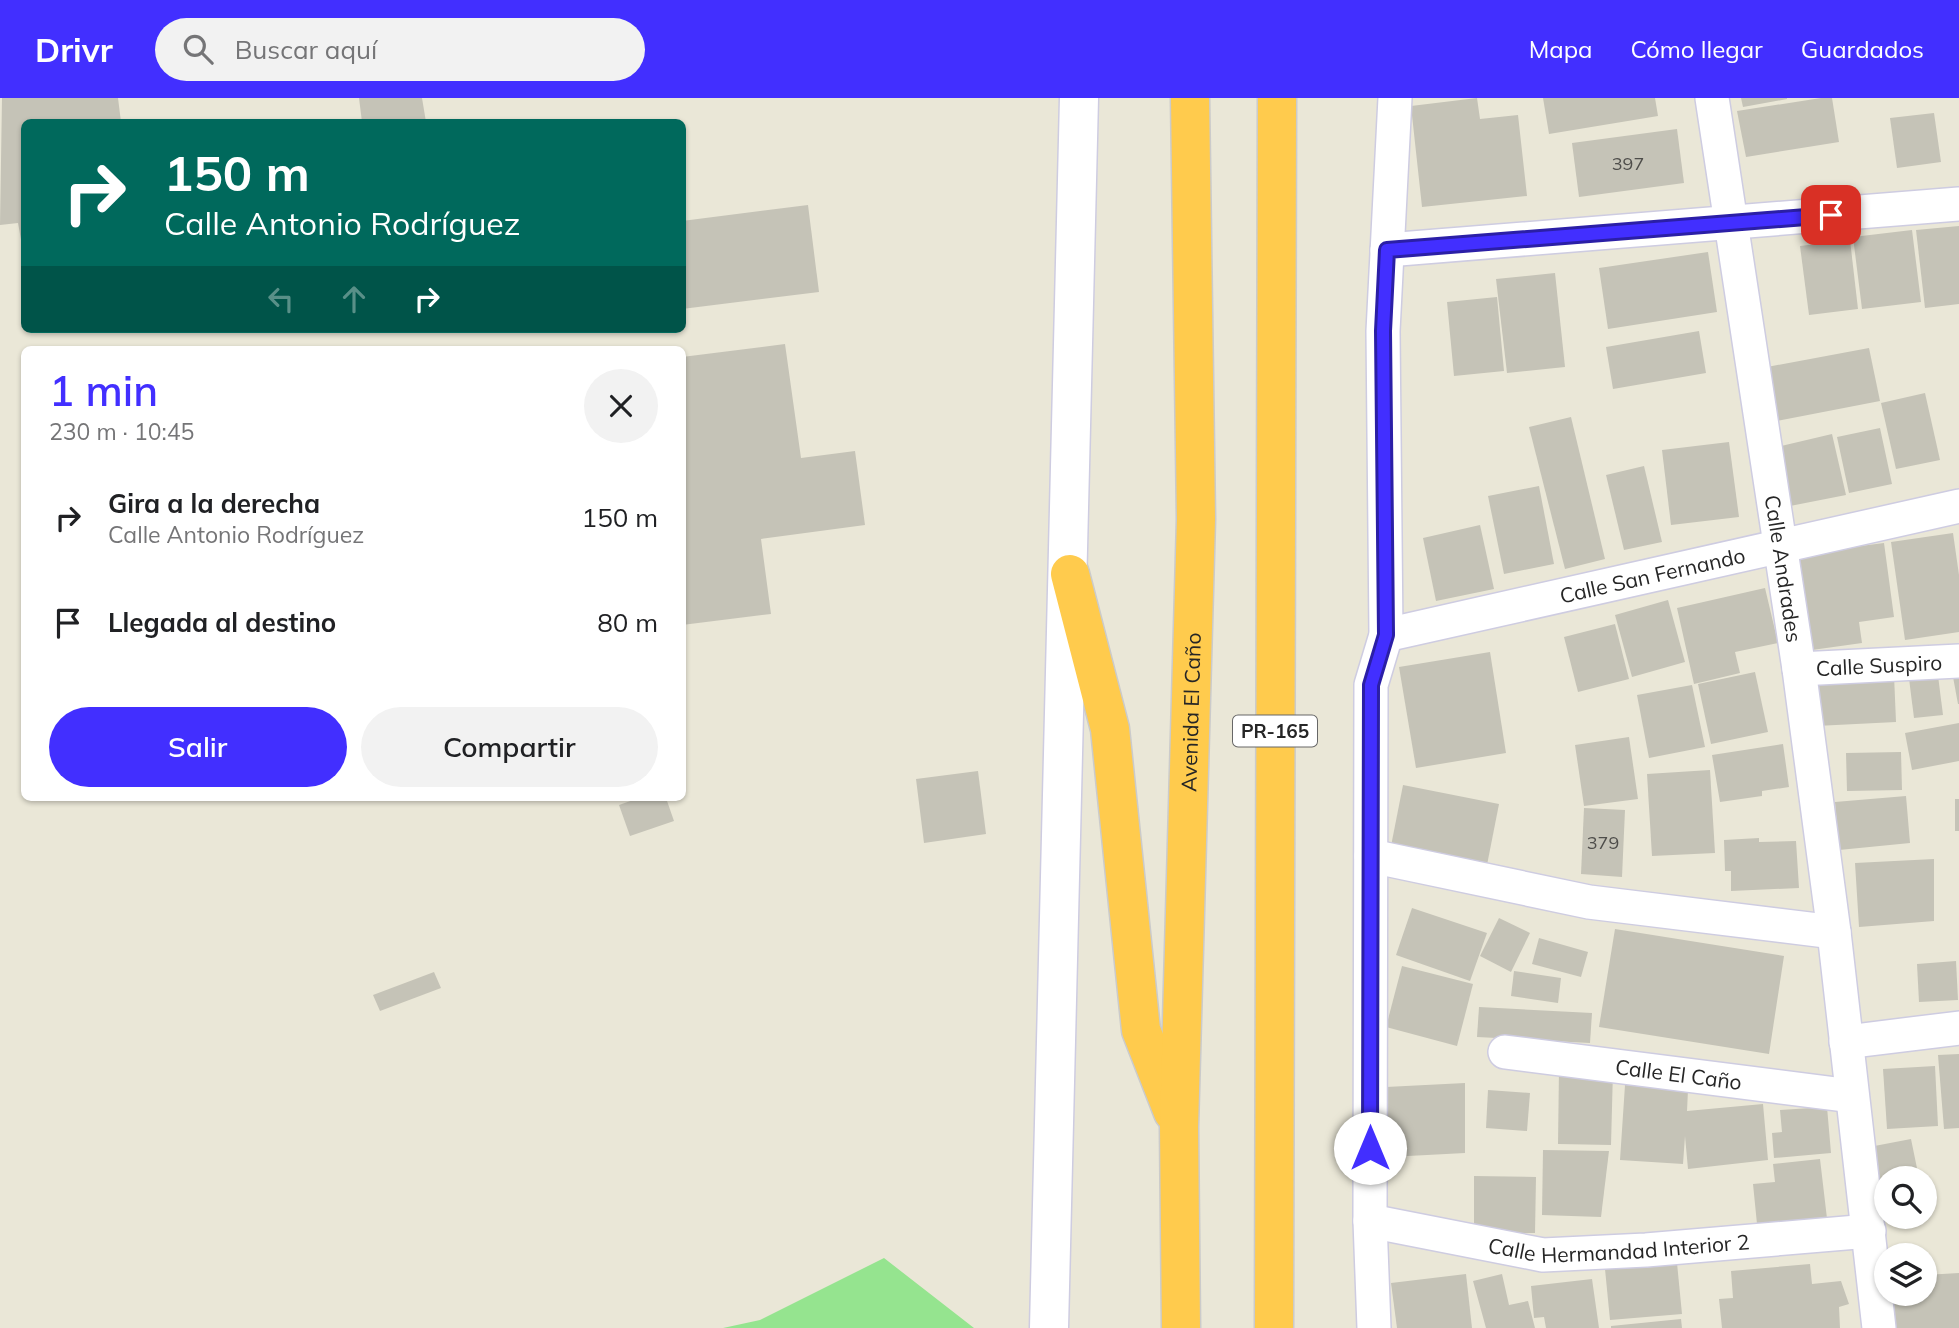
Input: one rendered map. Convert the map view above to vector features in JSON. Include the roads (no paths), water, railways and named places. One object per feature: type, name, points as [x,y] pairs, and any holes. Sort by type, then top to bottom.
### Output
[{"type":"highway","name":"Avenida El Caño","points":[[1181,1328],[1179,1127],[1196,519],[1190,98]]},
{"type":"highway","points":[[1277,116],[1284,98]]},
{"type":"highway","name":"PR-165","points":[[1274,1328],[1277,116]]},
{"type":"highway","points":[[1070,574],[1110,729],[1141,1031],[1179,1127]]},
{"type":"street","points":[[1049,1328],[1070,574],[1079,98]]},
{"type":"street","points":[[1374,1328],[1370,1221],[1371,685],[1386,635],[1383,331],[1395,98]]},
{"type":"street","name":"Calle Andrades","points":[[1712,98],[1729,224],[1799,669],[1834,932],[1879,1328]]},
{"type":"street","points":[[1387,250],[1959,204]]},
{"type":"street","name":"Calle San Fernando","points":[[1386,635],[1959,506]]},
{"type":"street","name":"Calle Suspiro","points":[[1799,669],[1959,661]]},
{"type":"street","points":[[1371,856],[1589,902],[1834,932]]},
{"type":"street","points":[[1846,1042],[1959,1028]]},
{"type":"street","name":"Calle El Caño","points":[[1505,1052],[1852,1096]]},
{"type":"street","name":"Calle Hermandad Interior 2","points":[[1370,1221],[1543,1255],[1646,1250],[1869,1231]]}]
